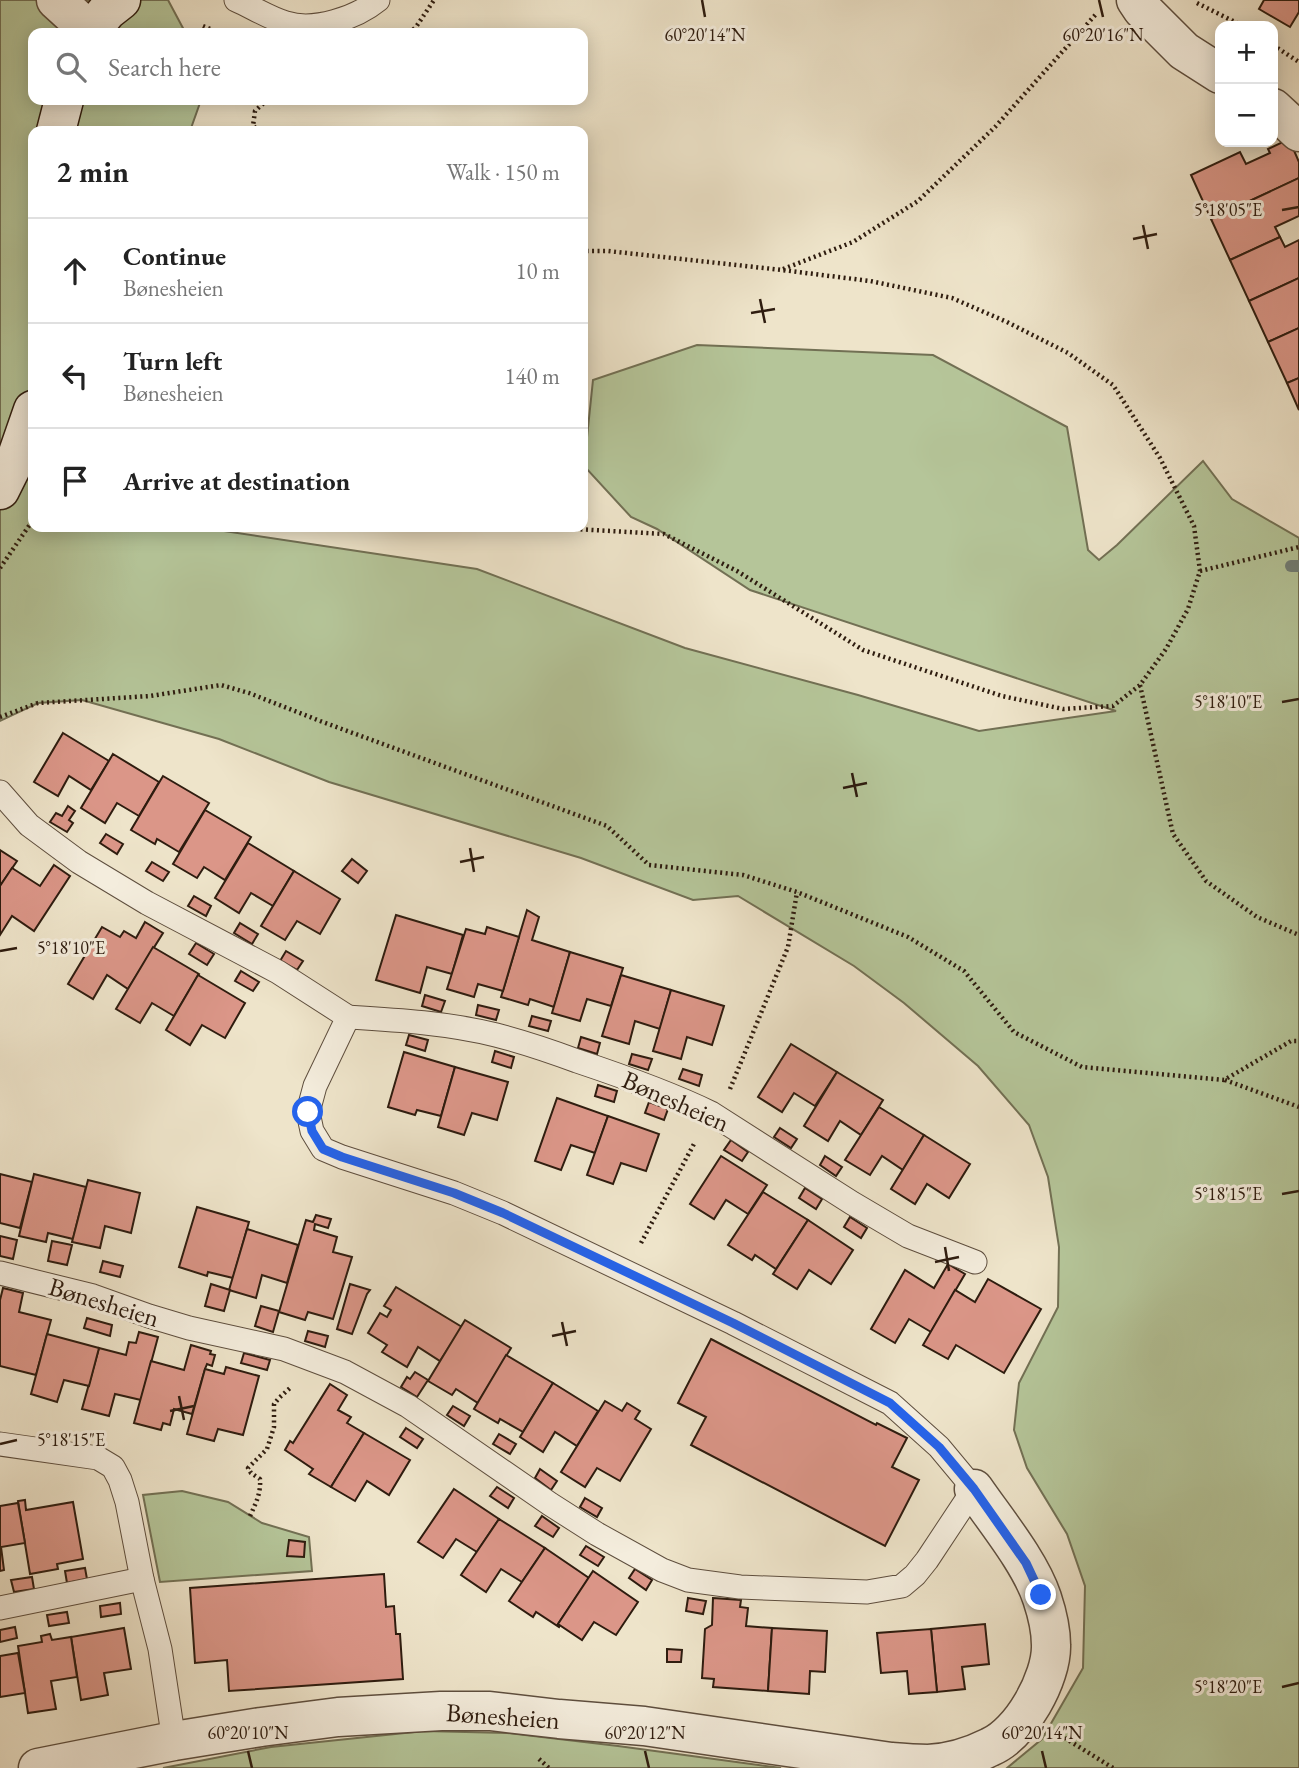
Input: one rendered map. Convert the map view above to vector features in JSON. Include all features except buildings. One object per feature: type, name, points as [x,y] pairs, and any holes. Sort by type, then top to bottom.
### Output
[{"type":"street","points":[[55,0],[86,28]]},
{"type":"street","points":[[93,28],[107,11],[121,0]]},
{"type":"street","points":[[1118,5],[1142,9],[1184,51],[1215,71]]},
{"type":"street","points":[[57,126],[63,105]]},
{"type":"street","points":[[1278,112],[1299,131]]},
{"type":"street","points":[[0,489],[17,456],[28,424]]},
{"type":"street","name":"Bønesheien","points":[[38,1768],[261,1727],[338,1717],[441,1711],[490,1711],[644,1726],[891,1762],[930,1764],[964,1757],[993,1746],[1028,1713],[1046,1673],[1052,1647],[1041,1595],[1026,1563],[974,1489]]},
{"type":"lane","points":[[236,0],[286,24],[315,26],[345,19],[378,0]]},
{"type":"lane","name":"Bønesheien","points":[[0,792],[29,825],[79,862],[147,903],[278,972],[348,1017],[399,1020],[495,1035],[609,1072],[687,1102],[711,1113],[908,1236],[975,1262]]},
{"type":"lane","name":"Bønesheien","points":[[0,1273],[93,1296],[189,1328],[285,1349],[345,1372],[408,1406],[597,1534],[662,1570],[688,1580],[740,1587],[867,1592],[902,1586],[915,1575],[974,1489],[939,1447],[890,1403],[733,1323],[503,1213],[454,1193],[323,1149],[312,1131],[308,1112],[315,1086],[348,1017]]},
{"type":"lane","points":[[0,1444],[98,1458],[113,1467],[127,1502],[142,1579],[160,1649],[174,1741]]},
{"type":"lane","points":[[0,1608],[142,1579]]},
{"type":"path","points":[[414,28],[434,0]]},
{"type":"path","points":[[1191,0],[1233,21]]},
{"type":"path","points":[[782,270],[853,242],[918,201],[1118,5]]},
{"type":"path","points":[[203,26],[208,28]]},
{"type":"path","points":[[1278,48],[1299,62]]},
{"type":"path","points":[[254,126],[255,111],[262,105]]},
{"type":"path","points":[[588,251],[608,251],[870,281],[952,298],[1068,353],[1113,385],[1160,458],[1194,526],[1200,571],[1188,609],[1166,649],[1140,685],[1113,706],[1063,709],[1002,696],[863,650],[737,571],[664,534],[588,529]]},
{"type":"path","points":[[0,568],[28,527]]},
{"type":"path","points":[[1200,571],[1299,547]]},
{"type":"path","points":[[0,717],[38,704],[150,696],[221,685],[249,693],[607,826],[649,865],[743,875],[797,892],[908,937],[964,971],[1014,1032],[1082,1067],[1224,1080],[1299,1107]]},
{"type":"path","points":[[1140,685],[1173,834],[1206,881],[1257,917],[1299,935]]},
{"type":"path","points":[[711,1113],[729,1093],[788,947],[797,892]]},
{"type":"path","points":[[1224,1080],[1291,1041],[1299,1041]]},
{"type":"path","points":[[642,1242],[700,1133]]},
{"type":"path","points":[[250,1516],[260,1492],[260,1479],[248,1468],[267,1449],[274,1427],[274,1405],[279,1398]]},
{"type":"path","points":[[1028,1713],[1113,1768]]},
{"type":"green space","points":[[0,0],[168,0],[183,28],[28,28],[28,105],[199,105],[192,126],[28,126],[28,532],[230,532],[477,569],[685,648],[979,731],[1116,711],[750,590],[657,529],[631,517],[588,470],[588,428],[593,380],[697,345],[933,355],[1067,427],[1088,550],[1099,560],[1203,461],[1232,499],[1299,538],[1299,1768],[1007,1768],[1042,1739],[1083,1668],[1085,1586],[1067,1534],[1027,1468],[1014,1430],[1019,1383],[1058,1307],[1059,1247],[1048,1177],[1029,1125],[978,1066],[904,1003],[854,966],[738,896],[693,900],[581,858],[329,782],[219,739],[82,700],[38,703],[0,721]]},
{"type":"green space","points":[[182,1491],[228,1502],[262,1523],[309,1537],[312,1571],[160,1582],[143,1495]]},
{"type":"green space","points":[[424,1731],[507,1733],[781,1768],[163,1768],[271,1747]]},
{"type":"waterway","points":[[1291,566],[1299,566]]},
{"type":"route","points":[[308,1112],[312,1131],[323,1149],[454,1193],[503,1213],[733,1323],[890,1403],[939,1447],[974,1489],[1026,1563],[1041,1595]]}]
